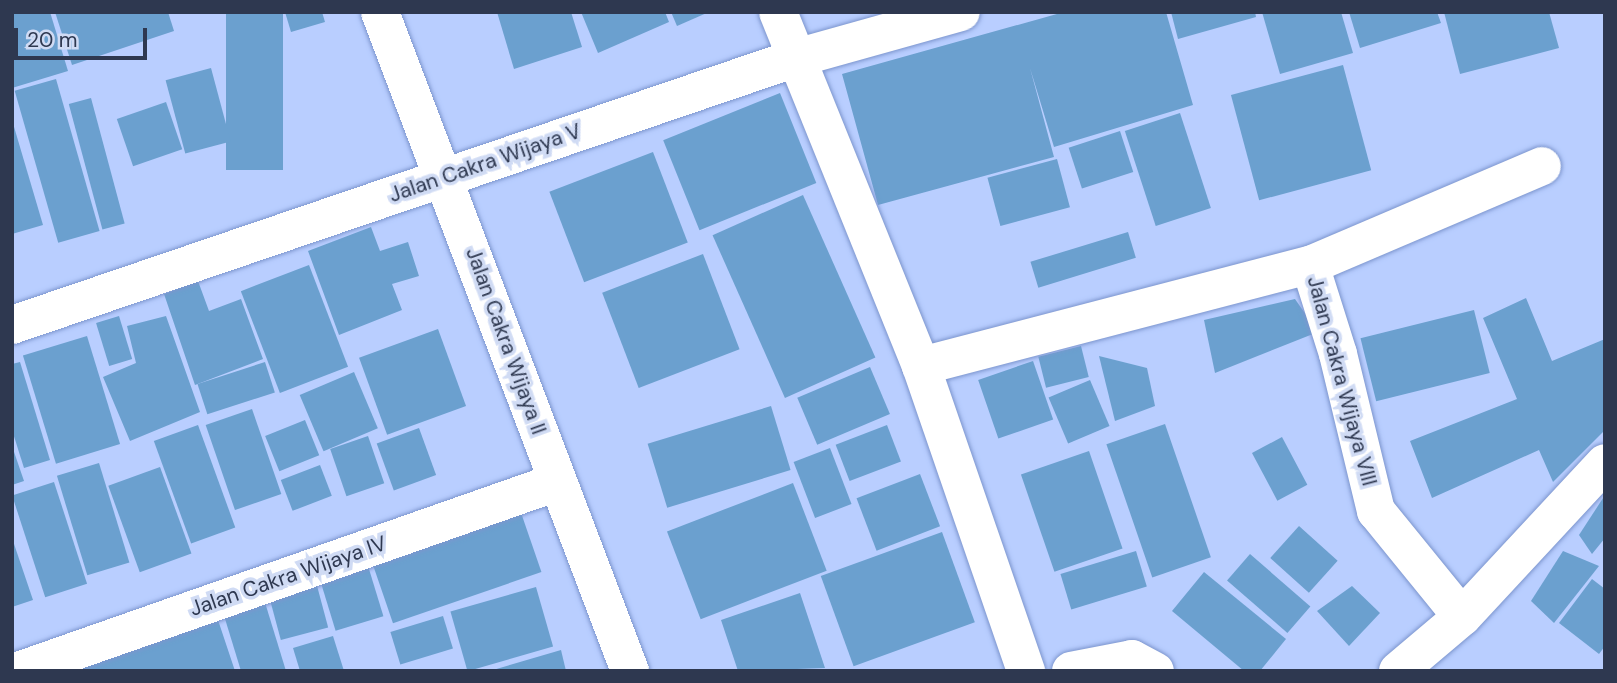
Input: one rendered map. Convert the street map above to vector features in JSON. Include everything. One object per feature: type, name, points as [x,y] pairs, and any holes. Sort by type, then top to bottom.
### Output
[{"type":"street","name":"Jalan Cakra Wijaya II","points":[[380,12],[446,176],[557,482],[630,671]]},
{"type":"street","points":[[778,12],[922,366],[1026,671]]},
{"type":"street","name":"Jalan Cakra Wijaya V","points":[[12,326],[796,58],[961,12]]},
{"type":"street","points":[[1310,265],[1542,166]]},
{"type":"street","name":"Jalan Cakra Wijaya VIII","points":[[922,366],[1310,265],[1377,511],[1462,617]]},
{"type":"street","points":[[1398,671],[1462,617],[1605,463]]},
{"type":"street","name":"Jalan Cakra Wijaya IV","points":[[18,671],[557,482]]},
{"type":"street","points":[[1071,671],[1132,659],[1155,671]]},
{"type":"building","points":[[12,12],[50,12],[68,71],[12,88]]},
{"type":"building","points":[[55,12],[168,12],[174,31],[72,65]]},
{"type":"building","points":[[226,12],[283,12],[283,170],[226,170]]},
{"type":"building","points":[[285,12],[322,12],[325,22],[291,32]]},
{"type":"building","points":[[497,12],[571,12],[582,47],[514,69]]},
{"type":"building","points":[[581,12],[665,12],[669,22],[598,53]]},
{"type":"building","points":[[671,12],[709,12],[677,26]]},
{"type":"building","points":[[1064,12],[1166,12],[1193,105],[1054,147],[1030,68],[1054,157],[878,205],[842,74]]},
{"type":"building","points":[[1171,12],[1255,12],[1256,17],[1178,39]]},
{"type":"building","points":[[1262,12],[1341,12],[1353,53],[1280,74]]},
{"type":"building","points":[[1349,12],[1437,12],[1441,23],[1360,48]]},
{"type":"building","points":[[1444,12],[1549,12],[1559,48],[1460,74]]},
{"type":"building","points":[[1343,65],[1371,170],[1259,200],[1231,95]]},
{"type":"building","points":[[211,68],[231,141],[185,154],[166,80]]},
{"type":"building","points":[[56,79],[100,231],[58,243],[15,91]]},
{"type":"building","points":[[780,93],[816,183],[700,230],[663,140]]},
{"type":"building","points":[[91,98],[125,224],[102,230],[69,104]]},
{"type":"building","points":[[166,102],[182,149],[133,166],[117,119]]},
{"type":"building","points":[[1180,113],[1211,208],[1156,226],[1125,131]]},
{"type":"building","points":[[12,120],[43,225],[12,234]]},
{"type":"building","points":[[1120,131],[1133,172],[1082,189],[1069,148]]},
{"type":"building","points":[[653,152],[688,243],[584,282],[549,192]]},
{"type":"building","points":[[1057,159],[1070,207],[1000,226],[987,178]]},
{"type":"building","points":[[803,195],[875,358],[785,398],[713,235]]},
{"type":"building","points":[[371,227],[380,251],[408,242],[419,276],[392,284],[402,310],[339,335],[308,251]]},
{"type":"building","points":[[1128,232],[1136,258],[1038,288],[1030,262]]},
{"type":"building","points":[[703,254],[740,349],[639,388],[602,293]]},
{"type":"building","points":[[309,265],[348,367],[280,393],[241,291]]},
{"type":"building","points":[[198,281],[209,311],[241,299],[263,359],[195,385],[164,294]]},
{"type":"building","points":[[1526,298],[1552,361],[1605,339],[1605,430],[1553,482],[1539,450],[1432,498],[1410,441],[1517,399],[1483,318]]},
{"type":"building","points":[[1295,299],[1318,332],[1215,373],[1204,320]]},
{"type":"building","points":[[1474,310],[1490,373],[1376,401],[1360,338]]},
{"type":"building","points":[[119,316],[132,359],[109,366],[96,323]]},
{"type":"building","points":[[166,316],[200,412],[130,441],[103,377],[136,363],[127,326]]},
{"type":"building","points":[[438,329],[466,406],[387,435],[359,358]]},
{"type":"building","points":[[87,336],[120,444],[56,464],[23,356]]},
{"type":"building","points":[[1081,346],[1089,377],[1046,388],[1038,357]]},
{"type":"building","points":[[1099,356],[1147,368],[1155,406],[1115,421]]},
{"type":"building","points":[[1033,361],[1053,420],[998,439],[978,380]]},
{"type":"building","points":[[20,362],[50,460],[24,468],[12,430],[12,364]]},
{"type":"building","points":[[265,362],[275,392],[207,414],[197,384]]},
{"type":"building","points":[[870,367],[890,414],[817,445],[797,398]]},
{"type":"building","points":[[354,372],[378,428],[324,451],[300,395]]},
{"type":"building","points":[[1090,380],[1110,426],[1068,444],[1049,398]]},
{"type":"building","points":[[771,406],[791,470],[667,508],[648,444]]},
{"type":"building","points":[[252,409],[281,494],[235,510],[206,425]]},
{"type":"building","points":[[305,420],[319,455],[279,471],[265,436]]},
{"type":"building","points":[[1165,424],[1211,557],[1152,578],[1106,444]]},
{"type":"building","points":[[198,425],[235,527],[191,544],[154,441]]},
{"type":"building","points":[[887,425],[901,461],[850,481],[836,445]]},
{"type":"building","points":[[419,428],[436,475],[394,490],[377,443]]},
{"type":"building","points":[[368,436],[384,483],[346,496],[330,449]]},
{"type":"building","points":[[1282,437],[1307,485],[1277,501],[1252,453]]},
{"type":"building","points":[[12,446],[24,481],[12,485]]},
{"type":"building","points":[[830,448],[852,504],[815,518],[794,462]]},
{"type":"building","points":[[1089,451],[1123,548],[1054,572],[1021,474]]},
{"type":"building","points":[[99,463],[129,562],[87,575],[57,476]]},
{"type":"building","points":[[320,465],[332,496],[293,511],[281,480]]},
{"type":"building","points":[[160,467],[191,553],[140,572],[108,486]]},
{"type":"building","points":[[920,474],[940,526],[877,551],[857,498]]},
{"type":"building","points":[[54,482],[87,584],[45,597],[12,496]]},
{"type":"building","points":[[793,483],[827,571],[701,619],[667,531]]},
{"type":"building","points":[[1605,495],[1605,538],[1592,554],[1579,535]]},
{"type":"building","points":[[518,504],[541,572],[393,623],[370,555]]},
{"type":"building","points":[[1299,526],[1338,561],[1309,593],[1270,558]]},
{"type":"building","points":[[942,532],[975,622],[854,666],[821,576]]},
{"type":"building","points":[[12,538],[33,600],[12,607]]},
{"type":"building","points":[[1136,551],[1147,586],[1071,609],[1060,574]]},
{"type":"building","points":[[1563,551],[1599,566],[1554,623],[1531,601]]},
{"type":"building","points":[[1250,554],[1310,606],[1287,633],[1227,580]]},
{"type":"building","points":[[365,556],[383,616],[336,631],[317,571]]},
{"type":"building","points":[[1204,572],[1286,639],[1260,671],[1244,671],[1172,611]]},
{"type":"building","points":[[1592,579],[1605,589],[1605,646],[1599,654],[1559,623]]},
{"type":"building","points":[[316,582],[328,627],[281,640],[269,595]]},
{"type":"building","points":[[1352,586],[1380,613],[1349,646],[1317,611]]},
{"type":"building","points":[[536,587],[553,647],[467,671],[450,612]]},
{"type":"building","points":[[800,593],[825,668],[738,671],[721,620]]},
{"type":"building","points":[[263,596],[286,671],[241,671],[222,609]]},
{"type":"building","points":[[443,616],[453,649],[400,665],[390,632]]},
{"type":"building","points":[[218,620],[235,671],[74,671]]},
{"type":"building","points":[[333,636],[344,671],[300,671],[293,648]]},
{"type":"building","points":[[561,650],[566,671],[493,671],[493,670]]}]
